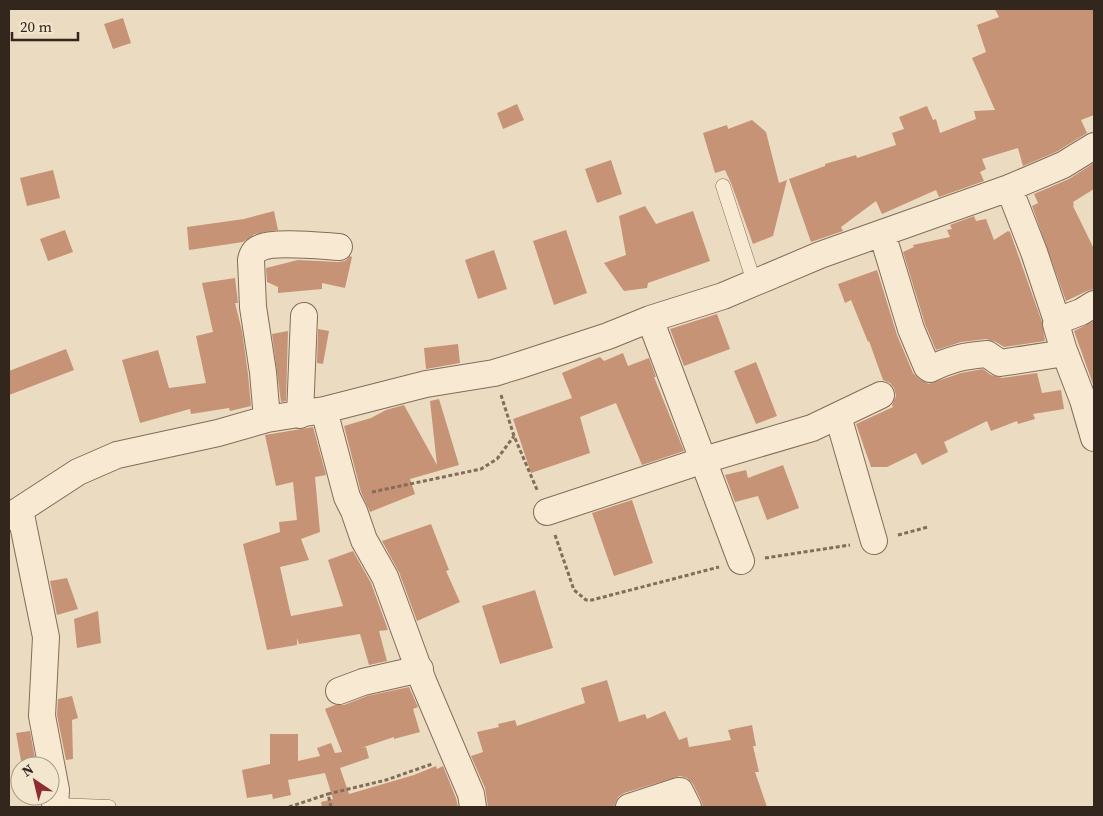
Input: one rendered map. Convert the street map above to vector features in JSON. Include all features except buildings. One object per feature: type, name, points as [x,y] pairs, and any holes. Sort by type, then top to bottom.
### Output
[{"type":"street","points":[[50,756],[42,716],[46,637],[14,513],[78,472],[117,454],[218,433],[267,419],[312,412],[426,384],[494,373],[723,296],[820,255],[1009,188],[1063,166],[1094,146]]},
{"type":"street","points":[[1009,188],[1034,252],[1057,321],[1056,324],[1065,353],[1083,400],[1094,438]]},
{"type":"street","points":[[882,233],[911,329],[927,367],[930,369],[954,358],[966,355],[987,354],[1000,363],[1065,353]]},
{"type":"street","points":[[267,419],[263,372],[253,308],[252,255],[261,247],[272,245],[339,247]]},
{"type":"street","points":[[1057,321],[1081,312],[1094,304]]},
{"type":"street","points":[[304,316],[312,412],[346,497],[354,511],[364,540],[385,576],[454,756],[471,794],[473,807]]},
{"type":"street","points":[[650,319],[741,561]]},
{"type":"street","points":[[547,512],[704,460],[812,428],[881,395]]},
{"type":"street","points":[[838,416],[874,541]]},
{"type":"street","points":[[339,691],[363,682],[420,669]]},
{"type":"street","points":[[629,807],[678,791],[680,791],[688,807]]},
{"type":"lane","points":[[722,186],[754,282]]},
{"type":"lane","points":[[55,806],[109,807]]},
{"type":"path","points":[[494,373],[514,436],[547,512],[574,590],[586,600],[741,561],[874,541],[928,527]]},
{"type":"path","points":[[346,497],[481,469],[496,458],[514,436]]},
{"type":"path","points":[[289,807],[328,794],[386,780],[454,756]]},
{"type":"path","points":[[328,794],[331,807]]}]
